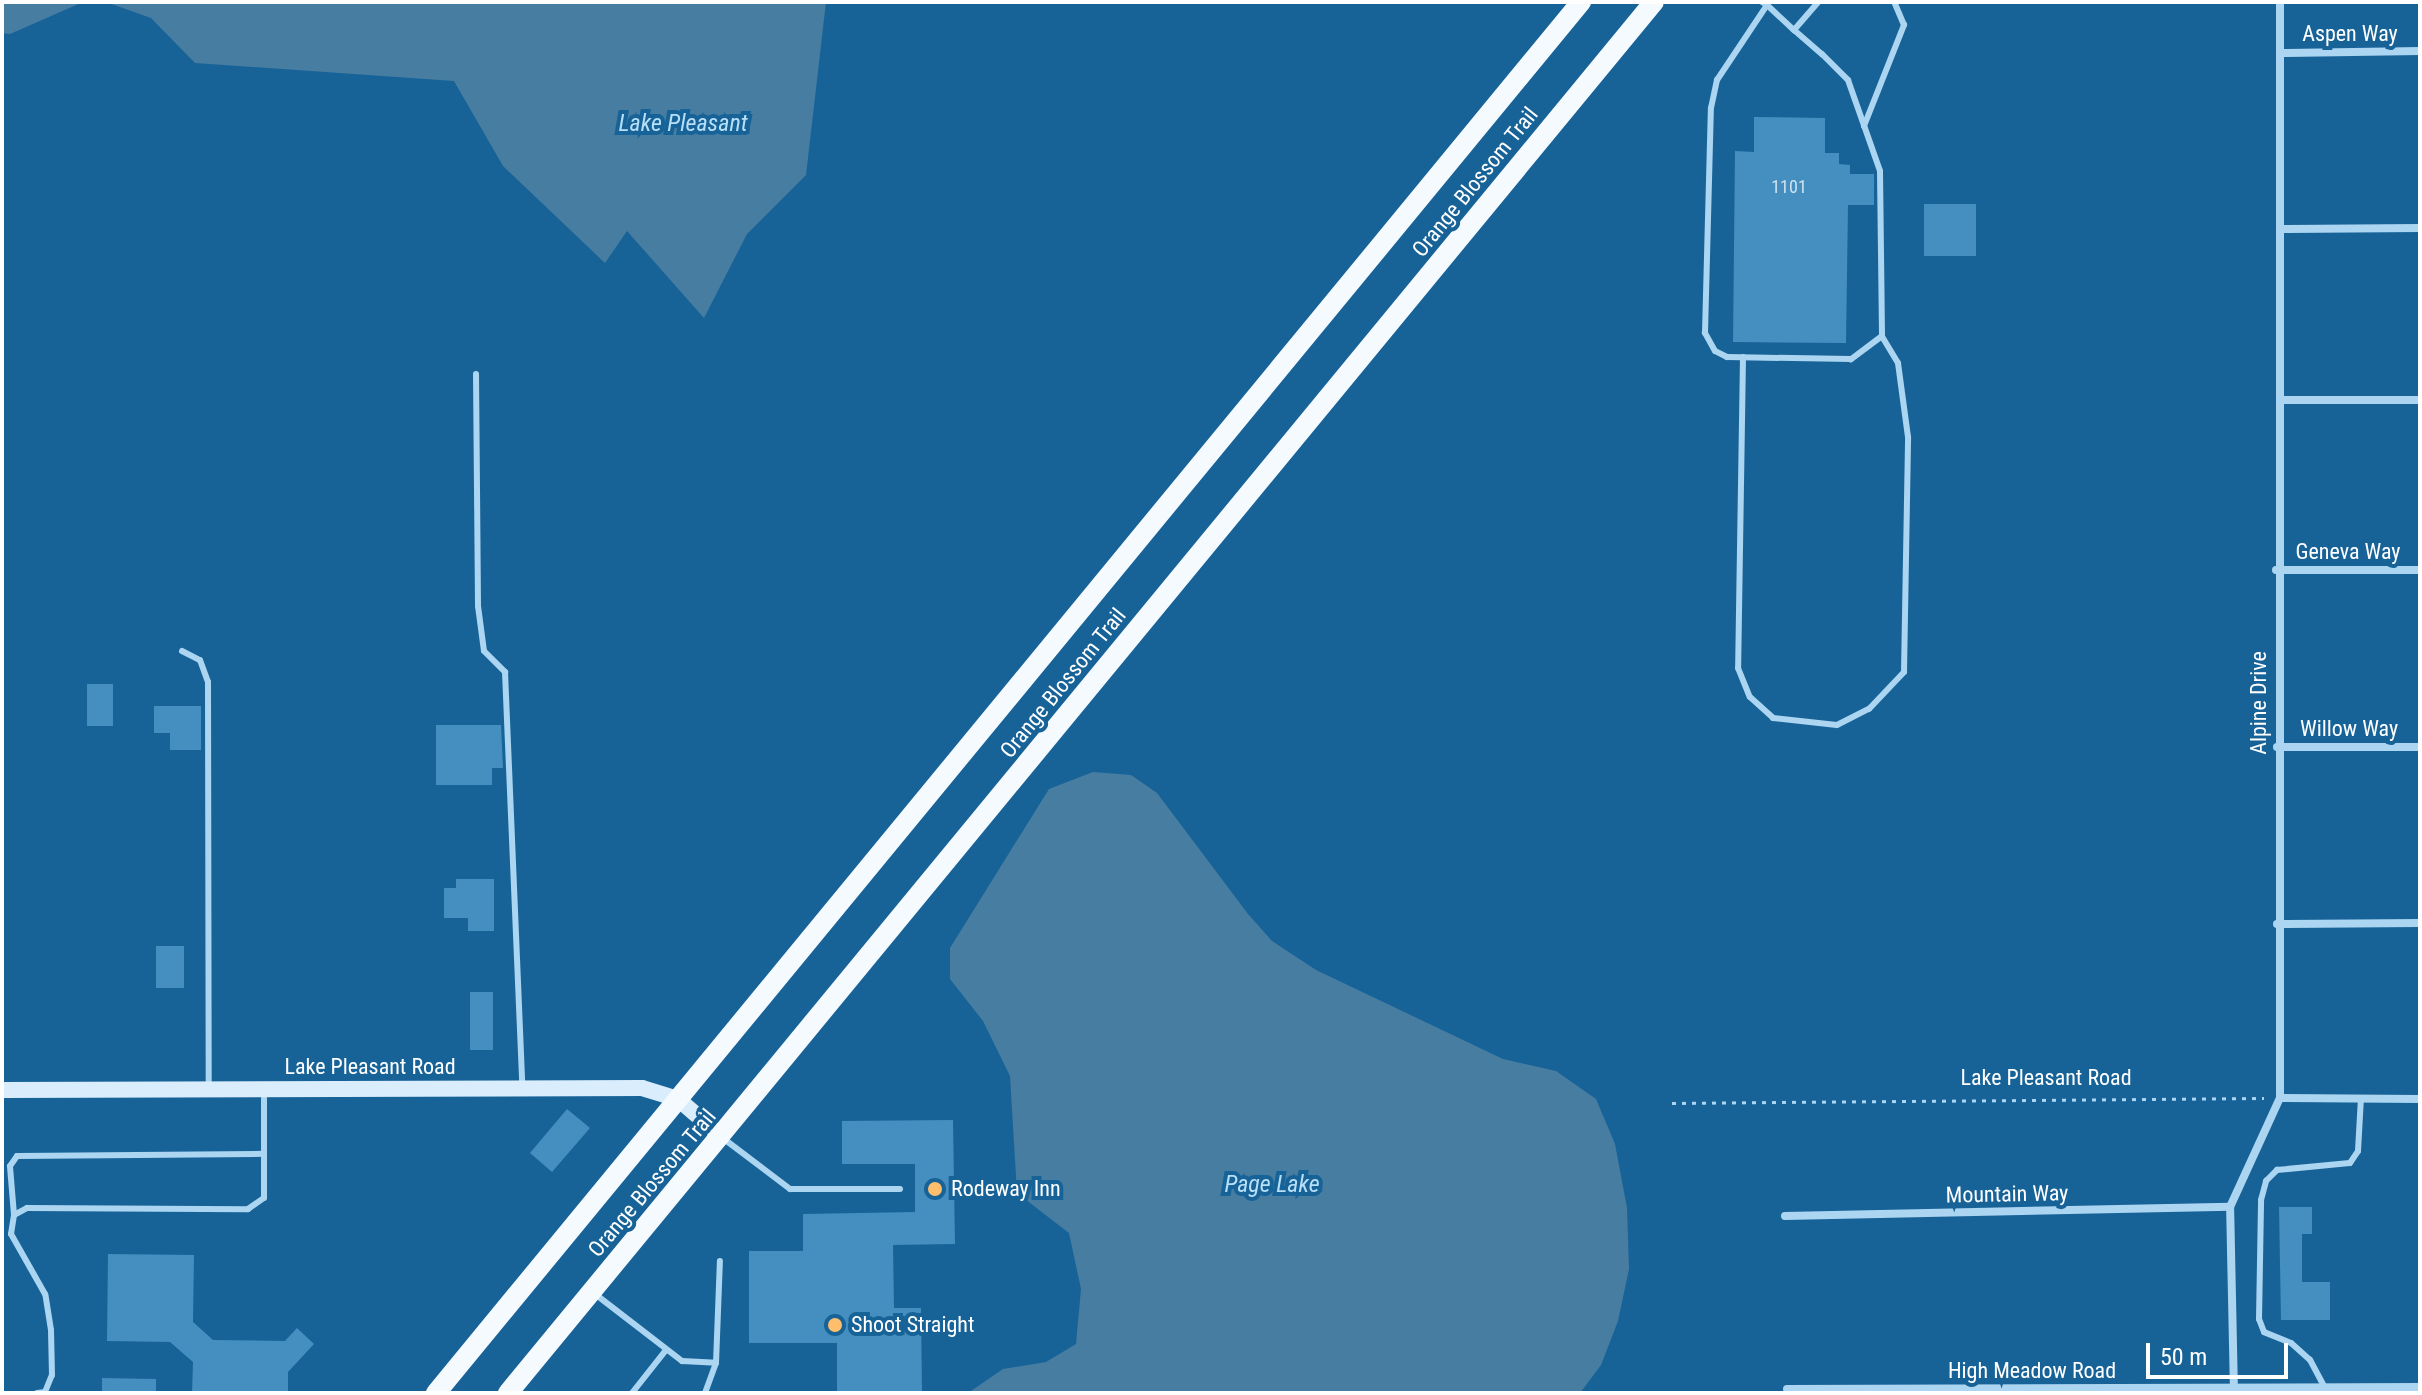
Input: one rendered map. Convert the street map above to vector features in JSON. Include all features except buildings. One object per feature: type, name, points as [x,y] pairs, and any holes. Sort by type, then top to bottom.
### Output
[{"type":"main road","name":"Orange Blossom Trail","points":[[436,1393],[1581,2]]},
{"type":"main road","name":"Orange Blossom Trail","points":[[508,1393],[1654,2]]},
{"type":"street","name":"Alpine Drive","points":[[2234,1391],[2230,1207],[2280,1098],[2276,570],[2282,400],[2280,2]]},
{"type":"street","name":"Aspen Way","points":[[2280,53],[2420,51]]},
{"type":"street","points":[[2282,229],[2420,228]]},
{"type":"street","points":[[2282,400],[2420,400]]},
{"type":"street","name":"Geneva Way","points":[[2276,570],[2420,570]]},
{"type":"street","name":"Willow Way","points":[[2277,747],[2420,747]]},
{"type":"street","points":[[2277,924],[2420,923]]},
{"type":"street","name":"Lake Pleasant Road","points":[[2,1090],[642,1088],[678,1099],[722,1137]]},
{"type":"street","points":[[2280,1098],[2420,1099]]},
{"type":"street","name":"Mountain Way","points":[[1785,1216],[2230,1207]]},
{"type":"street","name":"High Meadow Road","points":[[1787,1389],[2234,1391],[2420,1387]]},
{"type":"lane","points":[[1794,30],[1818,2]]},
{"type":"lane","points":[[1864,126],[1904,25],[1894,2]]},
{"type":"lane","points":[[1743,357],[1738,668],[1750,697],[1773,718],[1837,725],[1869,709],[1904,672],[1908,437],[1898,363],[1882,336],[1880,171],[1848,80],[1765,4],[1717,80],[1711,108],[1705,333],[1715,351],[1743,357],[1851,359],[1882,336]]},
{"type":"lane","points":[[476,374],[478,606],[484,651],[505,672],[522,1089]]},
{"type":"lane","points":[[182,651],[200,660],[208,682],[209,1089]]},
{"type":"lane","points":[[14,1215],[27,1208],[248,1209],[264,1198],[264,1089]]},
{"type":"lane","points":[[2325,1388],[2310,1360],[2291,1343],[2264,1332],[2259,1319],[2261,1200],[2266,1181],[2277,1170],[2350,1163],[2358,1151],[2361,1098]]},
{"type":"lane","points":[[722,1137],[790,1189],[900,1189]]},
{"type":"lane","points":[[37,1393],[45,1392],[52,1375],[45,1294],[11,1234],[14,1215],[10,1166],[17,1156],[264,1154]]},
{"type":"lane","points":[[705,1393],[716,1363],[720,1261]]},
{"type":"lane","points":[[592,1292],[682,1361],[716,1363]]},
{"type":"lane","points":[[632,1393],[666,1350]]},
{"type":"path","name":"Lake Pleasant Road","points":[[1672,1103],[2280,1098]]},
{"type":"water","points":[[2,2],[83,2],[10,34],[2,33]]},
{"type":"water","name":"Lake Pleasant","points":[[106,2],[826,2],[806,175],[747,234],[704,318],[627,231],[605,263],[503,166],[454,81],[195,63],[151,18]]},
{"type":"water","name":"Page Lake","points":[[1093,772],[1131,775],[1157,793],[1272,941],[1316,970],[1503,1059],[1556,1071],[1596,1099],[1615,1144],[1627,1208],[1629,1269],[1618,1321],[1601,1365],[1580,1393],[968,1393],[1003,1369],[1046,1362],[1076,1344],[1081,1289],[1069,1233],[1017,1193],[1010,1076],[983,1021],[950,979],[950,948],[1049,789]]},
{"type":"place","name":"Rodeway Inn","points":[[935,1189]]},
{"type":"place","name":"Shoot Straight","points":[[835,1325]]}]
